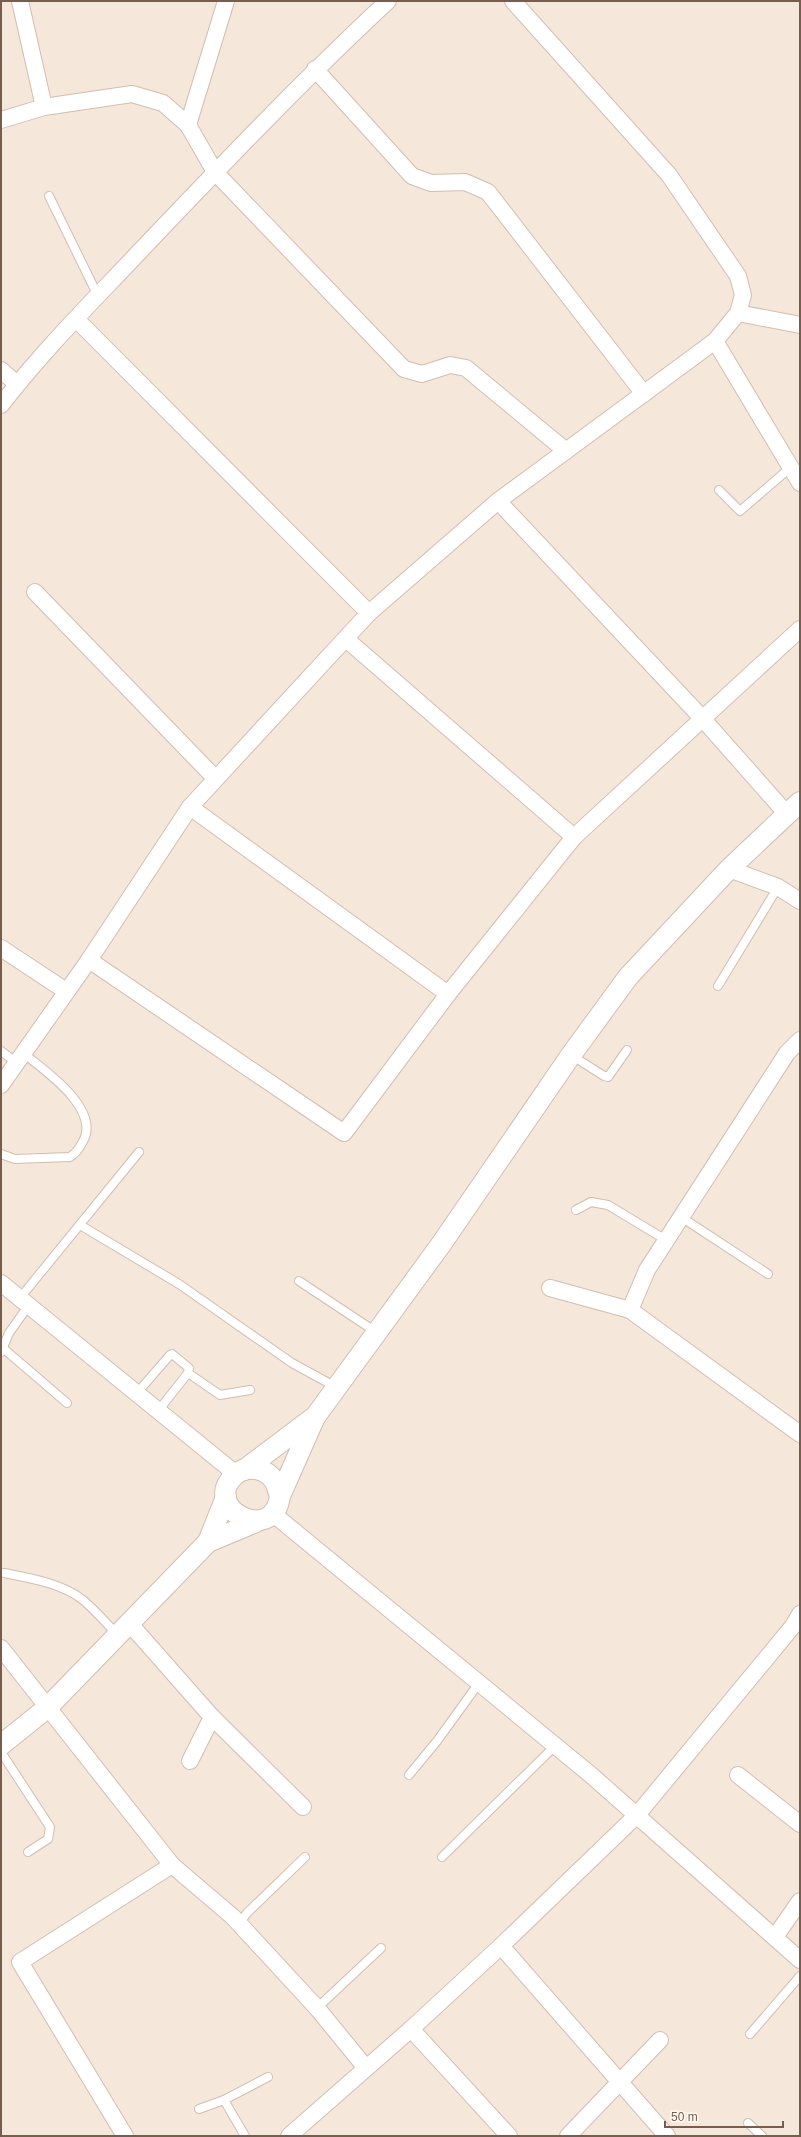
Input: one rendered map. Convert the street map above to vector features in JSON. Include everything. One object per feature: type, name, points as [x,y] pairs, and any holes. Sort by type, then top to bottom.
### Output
[{"type":"street","points":[[20,1],[44,107]]},
{"type":"street","points":[[188,125],[226,1]]},
{"type":"street","points":[[1,405],[17,384],[76,319],[215,172],[315,69],[388,1]]},
{"type":"street","points":[[1,1085],[89,960],[190,807],[215,778],[369,613],[498,501],[715,341],[738,314],[743,294],[738,276],[669,175],[513,1]]},
{"type":"street","points":[[315,69],[412,176],[431,183],[465,182],[488,192],[644,394]]},
{"type":"street","points":[[1,120],[44,107],[132,94],[163,103],[188,125],[215,172],[404,369],[422,374],[450,365],[466,368],[566,451]]},
{"type":"street","points":[[738,314],[800,325]]},
{"type":"street","points":[[76,319],[369,613]]},
{"type":"street","points":[[715,341],[800,483]]},
{"type":"street","points":[[1,370],[17,384]]},
{"type":"street","points":[[1,1745],[47,1708],[208,1542],[269,1510],[314,1417],[442,1243],[571,1056],[628,977],[729,868],[793,808],[702,718],[498,501]]},
{"type":"street","points":[[35,592],[215,778]]},
{"type":"street","points":[[89,960],[344,1133],[448,994],[574,837],[800,629]]},
{"type":"street","points":[[346,639],[574,837]]},
{"type":"street","points":[[190,807],[448,994]]},
{"type":"street","points":[[729,868],[778,887],[800,901]]},
{"type":"street","points":[[1,948],[66,991]]},
{"type":"street","points":[[630,1310],[644,1276],[666,1240],[787,1053],[800,1040]]},
{"type":"street","points":[[1,1283],[158,1411],[240,1472]]},
{"type":"street","points":[[550,1288],[630,1310],[800,1434]]},
{"type":"street","points":[[208,1542],[226,1497],[230,1481],[314,1417]]},
{"type":"street","points":[[240,1472],[253,1468],[262,1470],[270,1475],[276,1483],[269,1510]]},
{"type":"street","points":[[226,1497],[229,1506],[234,1513],[241,1518],[269,1510]]},
{"type":"street","points":[[269,1510],[556,1745],[800,1960]]},
{"type":"street","points":[[289,2136],[411,2029],[501,1946],[637,1815],[798,1623]]},
{"type":"street","points":[[124,1630],[303,1807]]},
{"type":"street","points":[[1,1648],[172,1865],[239,1924],[317,2008],[366,2068]]},
{"type":"street","points":[[190,1761],[212,1717]]},
{"type":"street","points":[[738,1775],[800,1824]]},
{"type":"street","points":[[125,2136],[20,1962],[172,1865]]},
{"type":"street","points":[[774,1937],[800,1901]]},
{"type":"street","points":[[501,1946],[667,2136]]},
{"type":"street","points":[[411,2029],[509,2136]]},
{"type":"street","points":[[568,2136],[660,2040]]},
{"type":"lane","points":[[49,196],[98,296]]},
{"type":"lane","points":[[719,490],[740,511],[791,467]]},
{"type":"lane","points":[[718,986],[778,887]]},
{"type":"lane","points":[[571,1056],[608,1077],[627,1050]]},
{"type":"lane","points":[[1,1052],[21,1058],[54,1078],[67,1091],[82,1111],[86,1120],[88,1132],[77,1151],[70,1157],[15,1159],[1,1154]]},
{"type":"lane","points":[[67,1403],[2,1350],[24,1302],[80,1225],[139,1152]]},
{"type":"lane","points":[[576,1210],[590,1202],[608,1205],[666,1240]]},
{"type":"lane","points":[[681,1217],[768,1274]]},
{"type":"lane","points":[[80,1225],[179,1284],[292,1363],[336,1387]]},
{"type":"lane","points":[[299,1281],[376,1332]]},
{"type":"lane","points":[[137,1394],[172,1354],[189,1368],[188,1373],[158,1411]]},
{"type":"lane","points":[[188,1373],[220,1395],[250,1390]]},
{"type":"lane","points":[[4,1573],[31,1578],[71,1592],[124,1630]]},
{"type":"lane","points":[[409,1775],[437,1741],[479,1683]]},
{"type":"lane","points":[[442,1857],[556,1745]]},
{"type":"lane","points":[[1,1752],[50,1827],[48,1839],[28,1852]]},
{"type":"lane","points":[[239,1924],[247,1913],[305,1857]]},
{"type":"lane","points":[[317,2008],[381,1948]]},
{"type":"lane","points":[[750,2034],[800,1976]]},
{"type":"lane","points":[[199,2109],[224,2100],[268,2077]]},
{"type":"lane","points":[[224,2100],[245,2136]]},
{"type":"lane","points":[[748,2123],[762,2136]]},
{"type":"shaded area","points":[[1,1],[800,1],[800,2136],[1,2136]]}]
